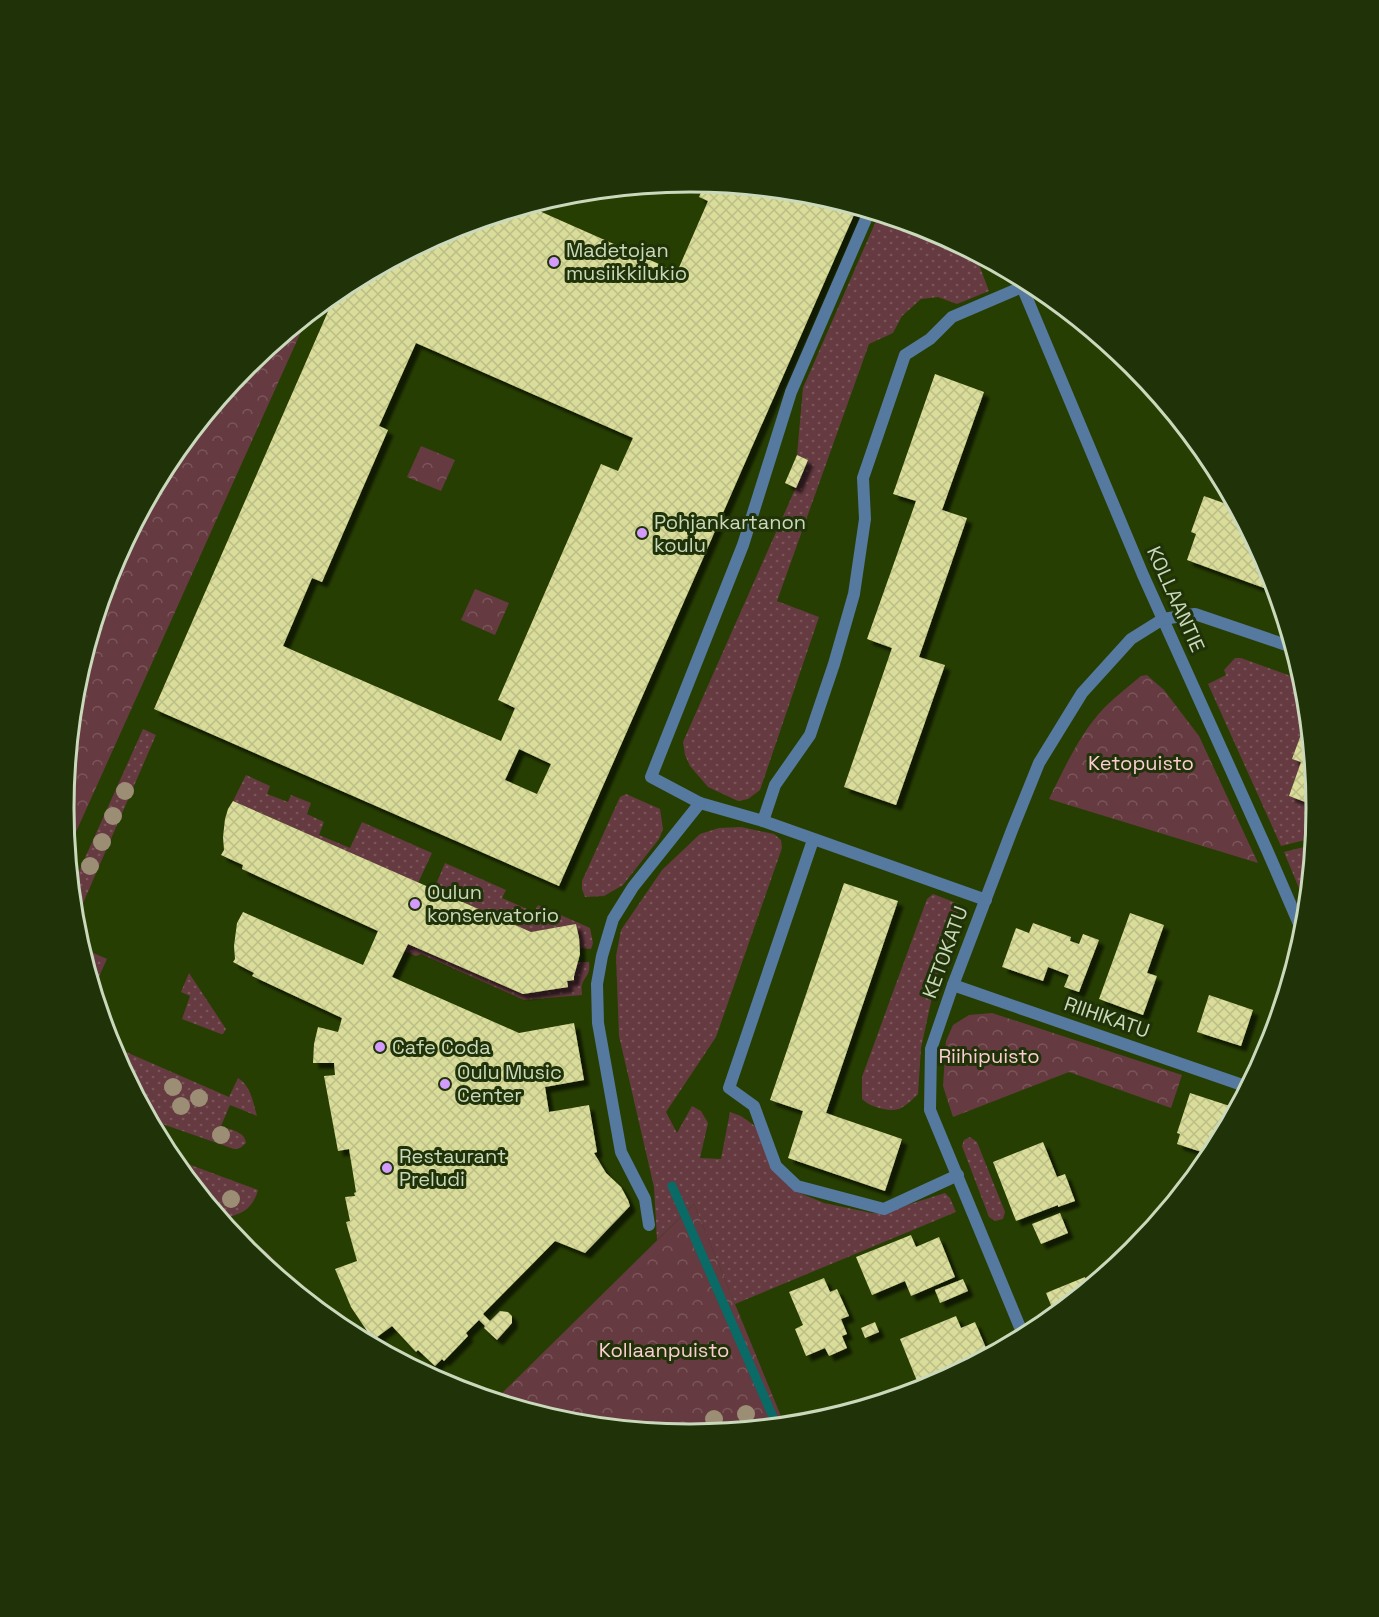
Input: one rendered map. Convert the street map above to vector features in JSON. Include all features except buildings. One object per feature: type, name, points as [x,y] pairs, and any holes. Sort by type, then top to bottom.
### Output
[{"type":"street","points":[[866,218],[791,392],[743,545],[651,777],[700,803],[763,821],[986,900]]},
{"type":"street","points":[[763,821],[775,785],[810,735],[834,664],[854,594],[865,519],[863,478],[905,356],[930,339],[952,317],[1014,285]]},
{"type":"street","name":"KOLLAANTIE","points":[[1024,291],[1162,619],[1296,916]]},
{"type":"street","points":[[1162,619],[1195,614],[1283,644]]},
{"type":"street","name":"KETOKATU","points":[[1020,1328],[930,1110],[931,1049],[953,985],[1039,763],[1082,693],[1131,639],[1162,619]]},
{"type":"street","points":[[649,1225],[645,1199],[621,1152],[598,1023],[597,984],[602,956],[613,919],[633,887],[700,803]]},
{"type":"street","points":[[813,840],[729,1088],[754,1106],[776,1166],[797,1186],[884,1209],[958,1175]]},
{"type":"street","name":"RIIHIKATU","points":[[953,985],[1240,1084]]},
{"type":"green space","points":[[876,221],[925,239],[979,265],[989,291],[957,304],[938,297],[921,299],[902,316],[893,333],[869,344],[777,601],[819,617],[760,790],[748,799],[738,801],[708,787],[690,766],[683,742],[808,460],[797,455],[803,388]]},
{"type":"green space","points":[[302,330],[75,835],[75,768],[85,688],[94,649],[120,573],[156,500],[177,466],[226,402],[283,345]]},
{"type":"green space","points":[[421,446],[455,460],[441,491],[407,477]]},
{"type":"green space","points":[[475,589],[509,603],[495,635],[461,620]]},
{"type":"green space","points":[[1235,658],[1241,658],[1291,676],[1301,736],[1293,759],[1301,762],[1289,796],[1306,802],[1304,840],[1281,846],[1208,684],[1226,675],[1224,670]]},
{"type":"green space","name":"Ketopuisto","points":[[1147,675],[1164,690],[1199,736],[1258,863],[1049,799],[1088,727],[1114,699],[1141,676]]},
{"type":"green space","points":[[143,729],[156,735],[82,906],[78,874]]},
{"type":"green space","points":[[246,775],[270,786],[267,794],[288,802],[291,795],[311,803],[307,814],[324,822],[319,835],[350,848],[362,822],[432,853],[418,883],[233,801]]},
{"type":"green space","points":[[626,794],[660,809],[663,829],[659,839],[623,885],[604,896],[585,897],[582,881],[620,797]]},
{"type":"green space","points":[[741,827],[774,834],[781,840],[782,848],[716,1037],[666,1112],[677,1133],[692,1106],[701,1111],[708,1123],[700,1158],[721,1159],[730,1112],[741,1116],[755,1126],[795,1191],[824,1203],[872,1213],[885,1212],[945,1193],[950,1198],[956,1212],[735,1304],[694,1204],[657,1240],[654,1187],[619,1036],[616,956],[621,930],[662,870],[700,834],[719,828]]},
{"type":"green space","points":[[1304,847],[1300,890],[1284,852]]},
{"type":"green space","points":[[445,863],[506,890],[502,898],[534,912],[538,905],[590,928],[593,943],[591,949],[580,948],[576,925],[531,932],[434,889]]},
{"type":"green space","points":[[933,894],[959,904],[959,909],[936,979],[921,1048],[918,1094],[899,1109],[879,1108],[862,1099],[862,1077],[927,899]]},
{"type":"green space","points":[[408,944],[523,994],[574,980],[578,962],[589,962],[589,970],[582,985],[582,995],[524,1000],[421,954],[416,956],[404,951]]},
{"type":"green space","points":[[90,952],[107,959],[98,980]]},
{"type":"green space","points":[[189,973],[226,1029],[223,1034],[182,1019],[190,996],[181,992]]},
{"type":"green space","name":"Riihipuisto","points":[[992,1013],[1182,1075],[1171,1108],[1069,1072],[953,1117],[943,1086],[946,1041],[953,1025],[969,1015]]},
{"type":"green space","points":[[123,1051],[229,1097],[238,1078],[242,1081],[249,1090],[257,1116],[230,1105],[221,1126],[240,1133],[246,1143],[234,1149],[160,1123]]},
{"type":"green space","points":[[970,1137],[977,1142],[1005,1212],[1003,1219],[995,1221],[989,1217],[962,1146],[964,1140]]},
{"type":"green space","points":[[186,1163],[258,1190],[249,1207],[233,1216],[226,1215]]},
{"type":"green space","name":"Kollaanpuisto","points":[[694,1204],[781,1417],[730,1423],[649,1423],[569,1413],[500,1395]]},
{"type":"green space","points":[[257,1246],[265,1251],[277,1266]]},
{"type":"waterway","points":[[672,1186],[774,1418]]},
{"type":"place","name":"Madetojan musiikkilukio","points":[[554,262]]},
{"type":"place","name":"Pohjankartanon koulu","points":[[642,533]]},
{"type":"place","name":"Oulun konservatorio","points":[[415,904]]},
{"type":"place","name":"Cafe Coda","points":[[380,1047]]},
{"type":"place","name":"Oulu Music Center","points":[[445,1084]]},
{"type":"place","name":"Restaurant Preludi","points":[[387,1168]]}]
